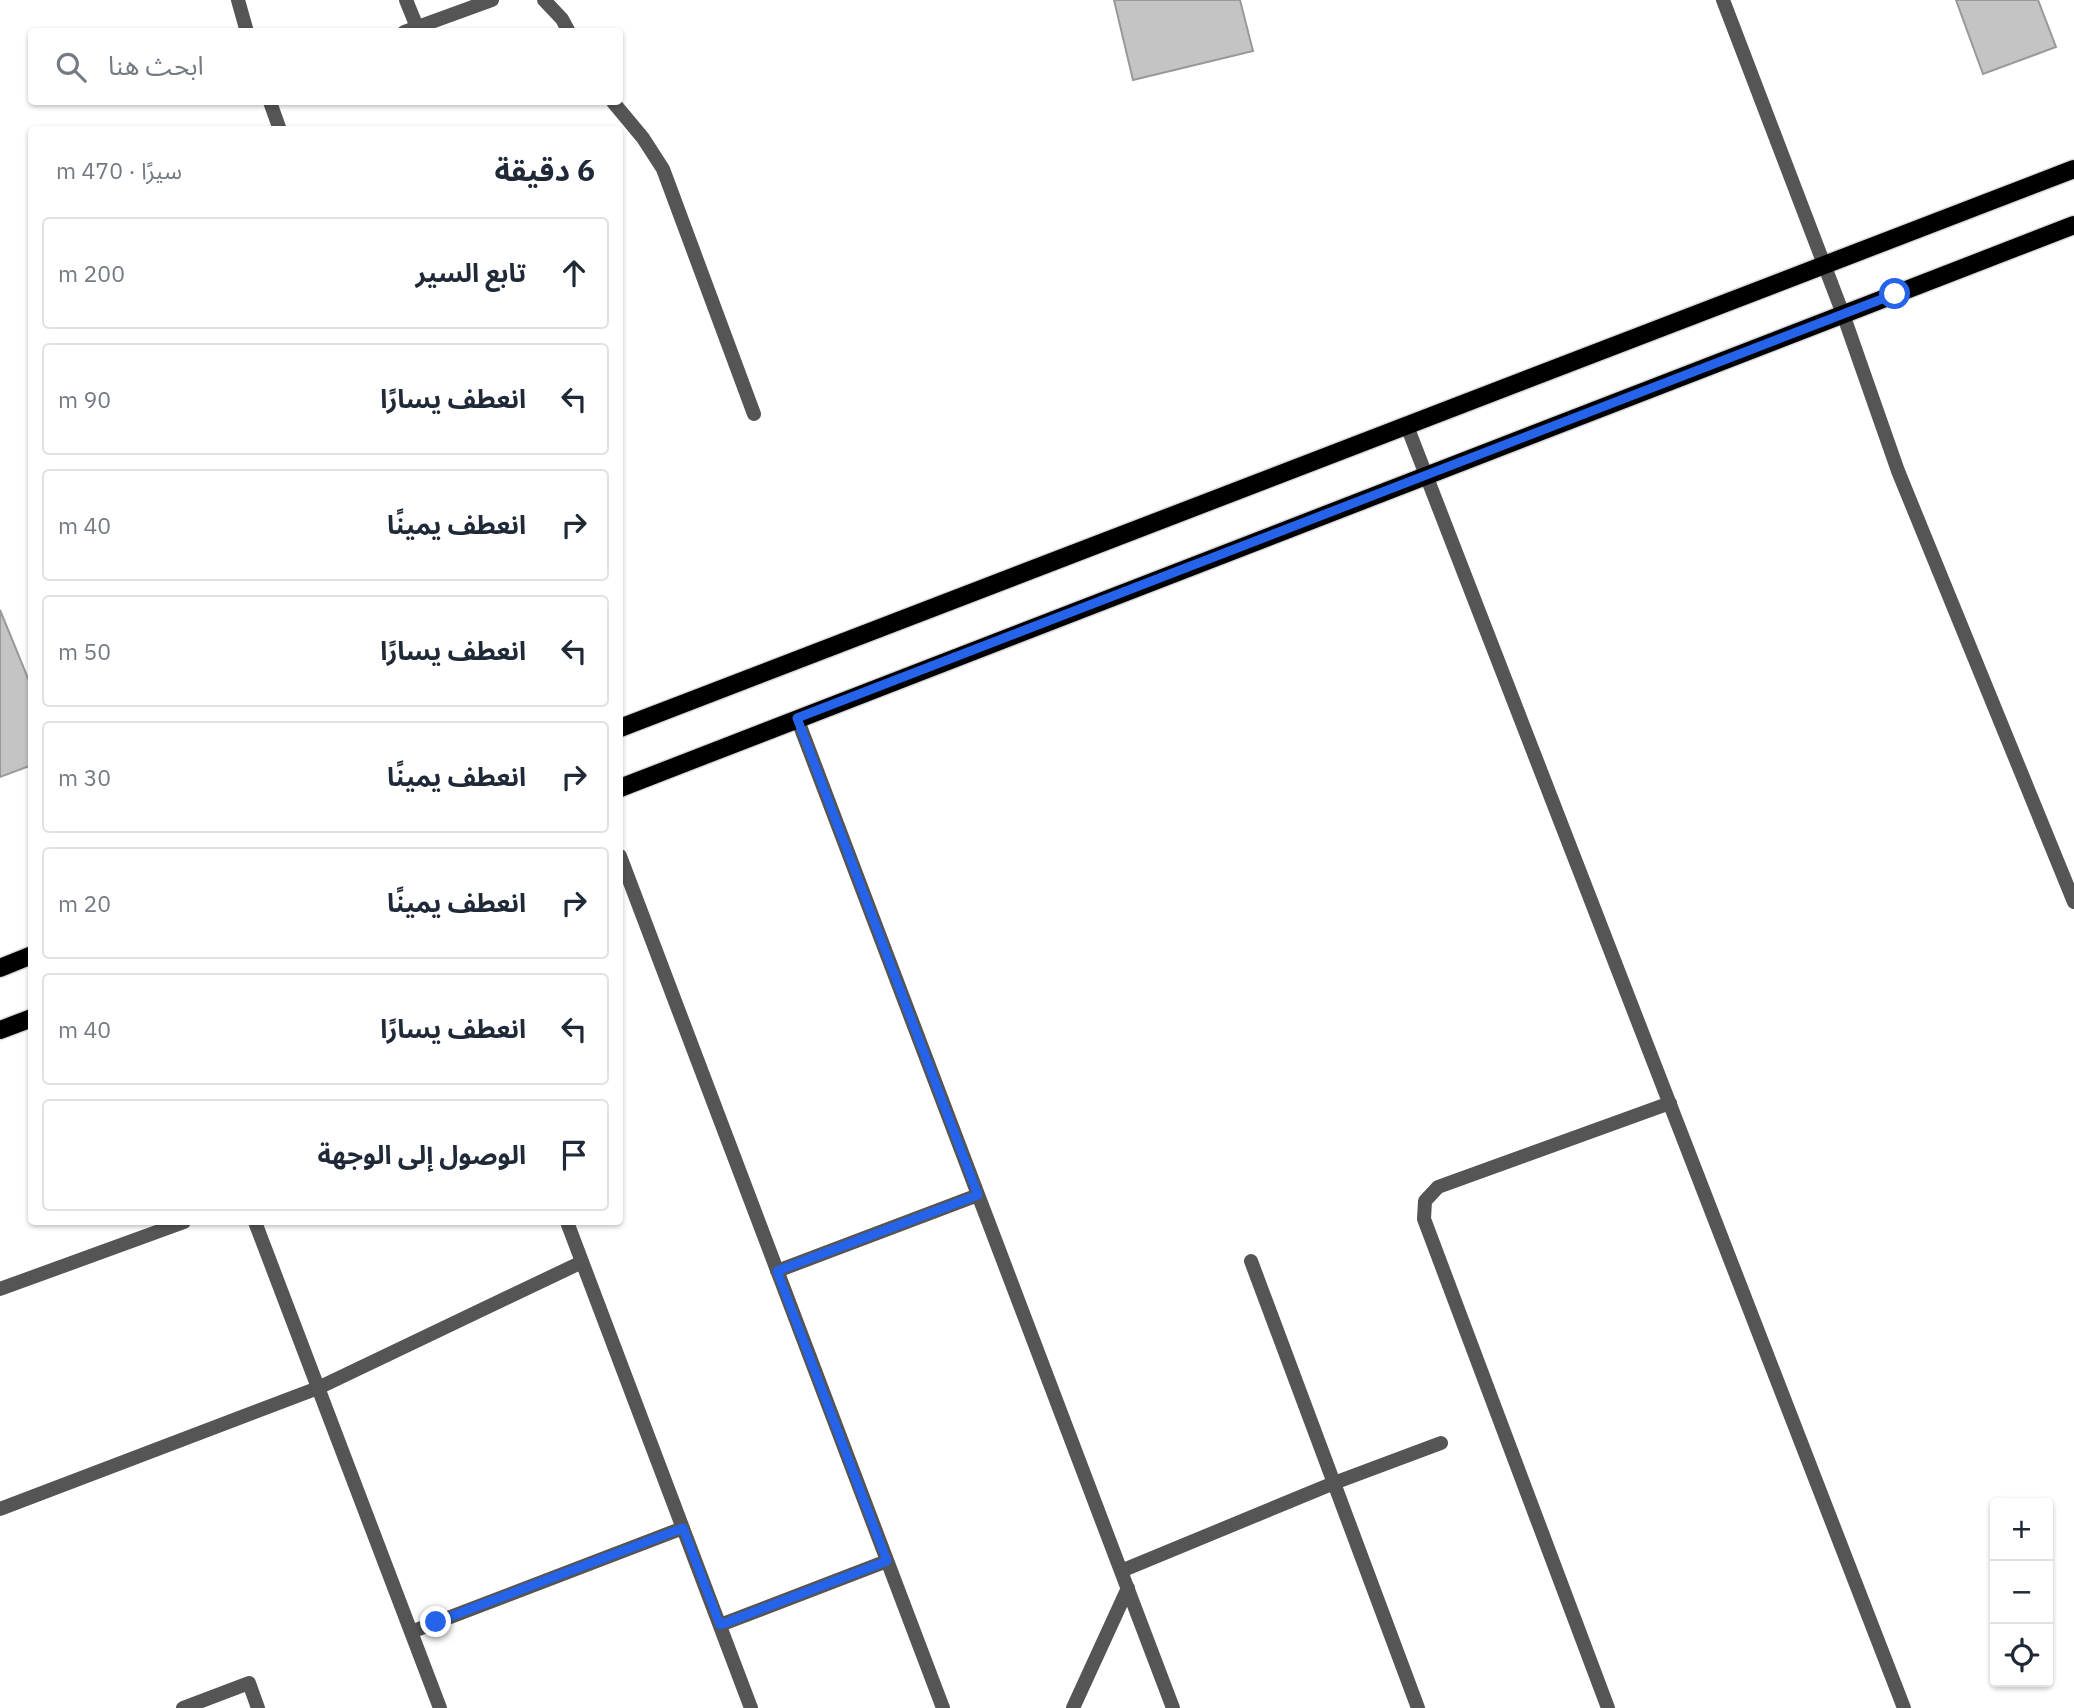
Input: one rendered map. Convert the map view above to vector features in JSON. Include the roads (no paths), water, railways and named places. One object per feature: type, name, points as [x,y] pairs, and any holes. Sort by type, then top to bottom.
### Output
[{"type":"main road","points":[[623,727],[2074,169]]},
{"type":"main road","points":[[623,787],[2074,225]]},
{"type":"main road","points":[[0,968],[28,957]]},
{"type":"main road","points":[[0,1030],[28,1020]]},
{"type":"street","points":[[237,0],[246,28]]},
{"type":"street","points":[[406,0],[411,28]]},
{"type":"street","points":[[414,28],[492,0]]},
{"type":"street","points":[[544,0],[567,28]]},
{"type":"street","points":[[1723,0],[1825,265],[1898,471],[2074,902]]},
{"type":"street","points":[[271,105],[279,126]]},
{"type":"street","points":[[615,105],[663,169],[754,414]]},
{"type":"street","points":[[1407,426],[1904,1708]]},
{"type":"street","points":[[797,718],[1174,1708]]},
{"type":"street","points":[[623,864],[943,1708]]},
{"type":"street","points":[[1608,1708],[1424,1219],[1426,1201],[1438,1186],[1670,1103]]},
{"type":"street","points":[[777,1271],[978,1195]]},
{"type":"street","points":[[0,1289],[176,1225]]},
{"type":"street","points":[[256,1225],[440,1708]]},
{"type":"street","points":[[568,1225],[751,1708]]},
{"type":"street","points":[[1251,1261],[1418,1708]]},
{"type":"street","points":[[0,1509],[318,1388],[582,1262]]},
{"type":"street","points":[[1121,1571],[1334,1483],[1441,1443]]},
{"type":"street","points":[[411,1632],[683,1528]]},
{"type":"street","points":[[720,1625],[887,1561]]},
{"type":"street","points":[[1073,1708],[1128,1588]]},
{"type":"street","points":[[183,1708],[249,1684],[258,1708]]}]
